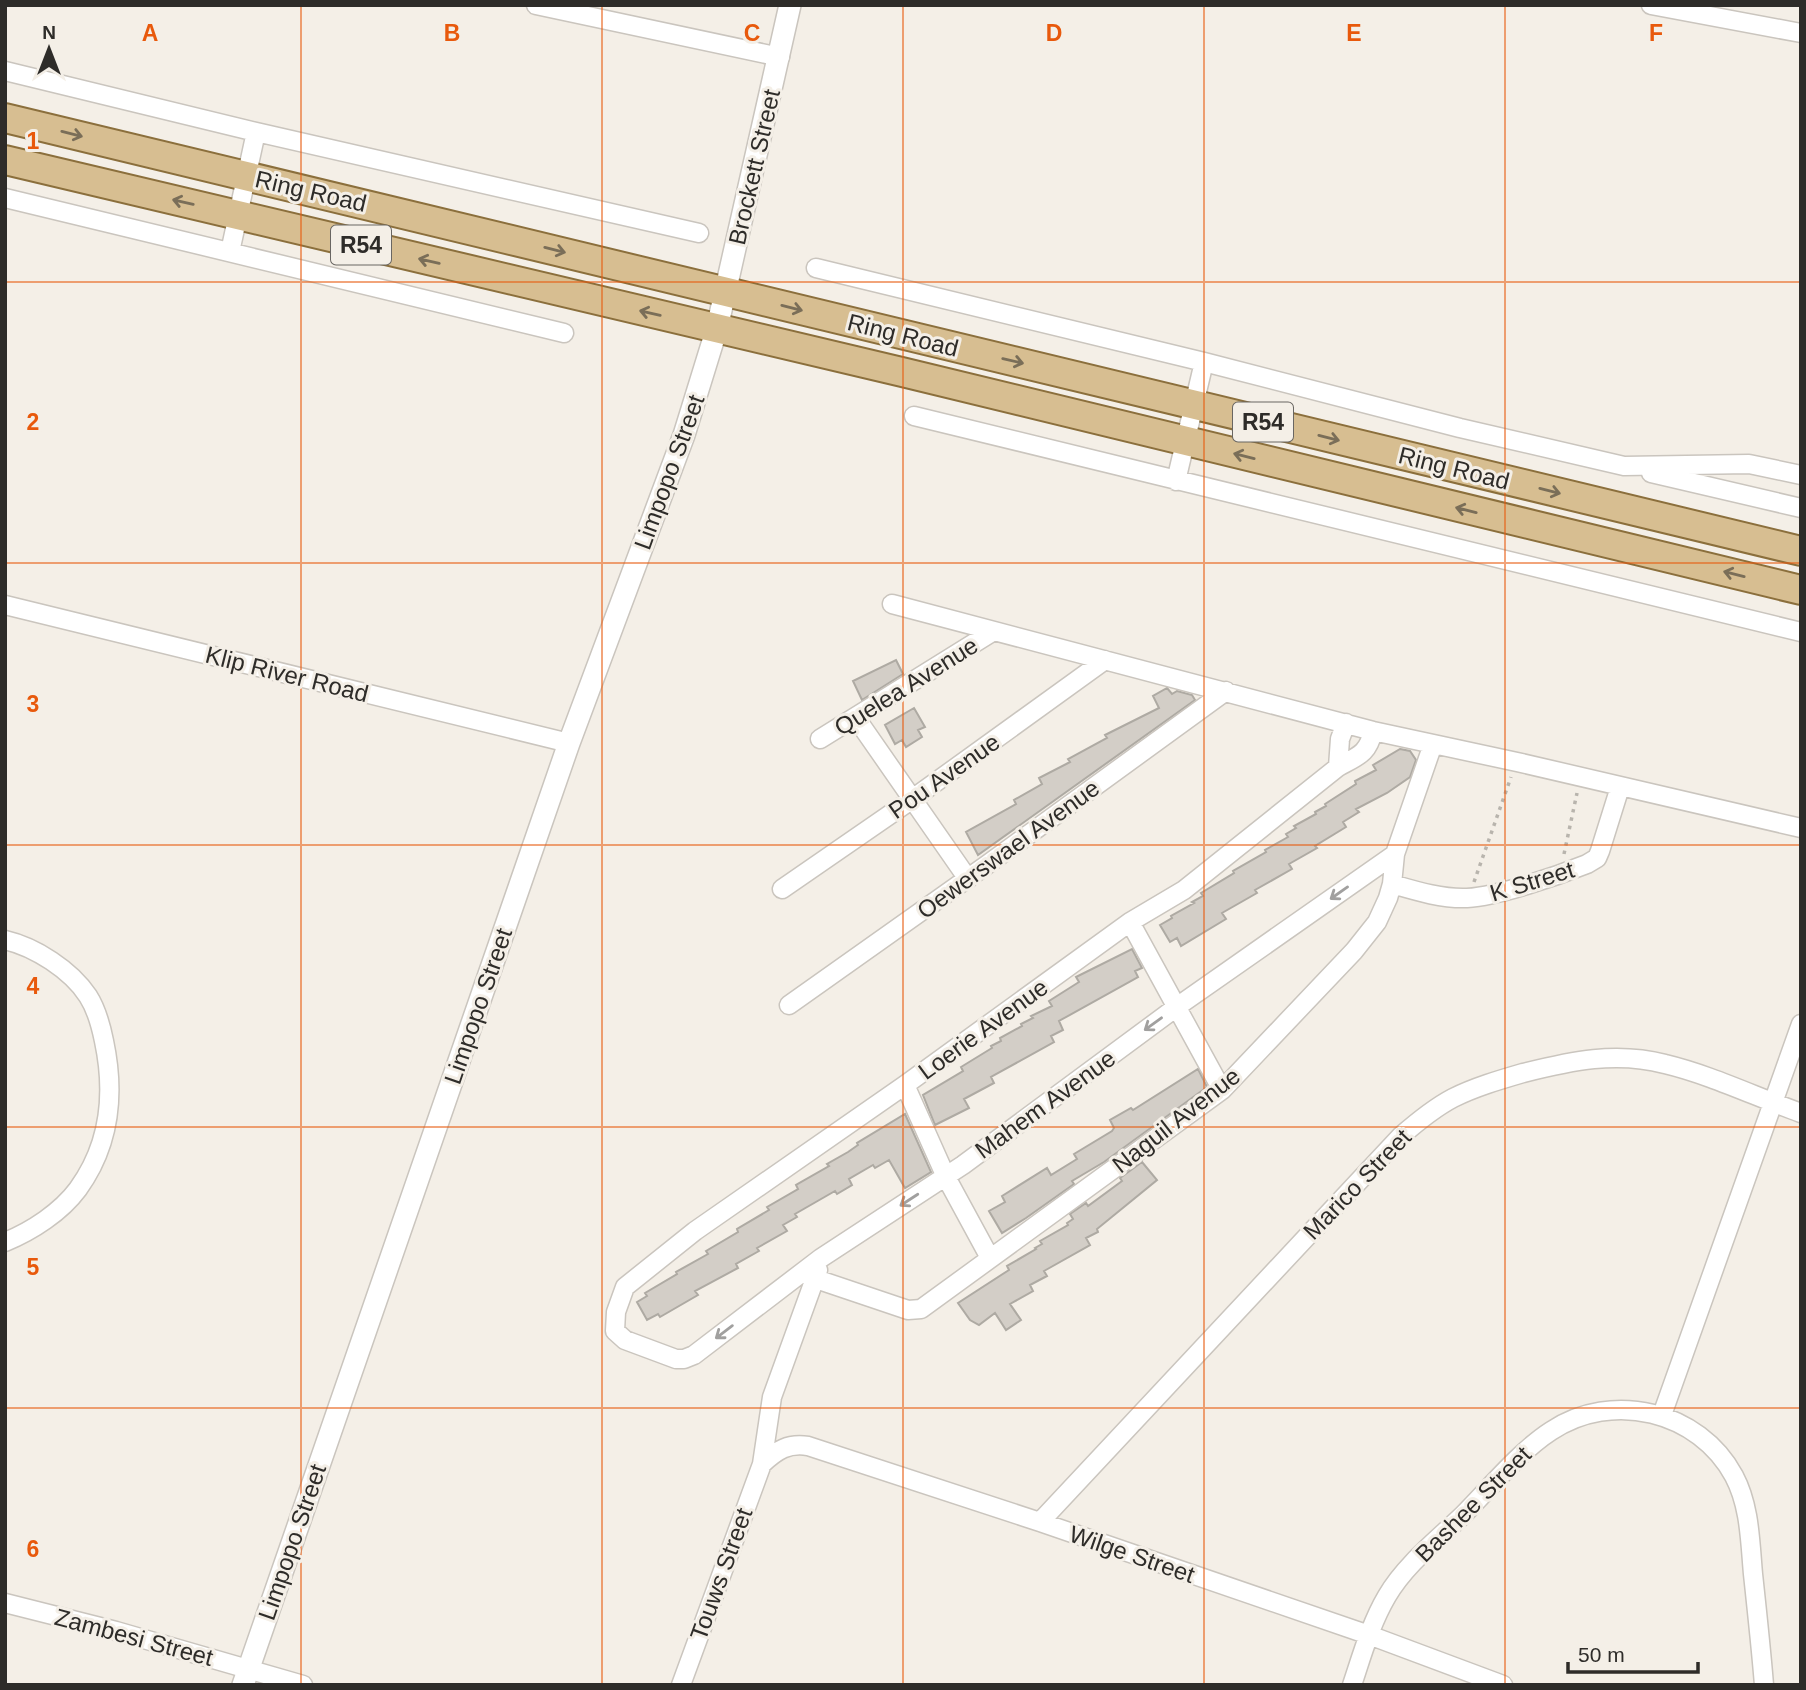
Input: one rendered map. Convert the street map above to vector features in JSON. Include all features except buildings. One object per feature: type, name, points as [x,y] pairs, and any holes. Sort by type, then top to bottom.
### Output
[{"type":"main road","name":"Ring Road","points":[[5,118],[1801,551]]},
{"type":"main road","name":"Ring Road","points":[[5,160],[717,328],[1801,590]]},
{"type":"street","points":[[536,5],[780,57]]},
{"type":"street","name":"Brockett Street","points":[[717,328],[790,5]]},
{"type":"street","points":[[1651,5],[1801,33]]},
{"type":"street","name":"Ring Road","points":[[5,71],[256,132],[699,233]]},
{"type":"street","points":[[230,252],[256,132]]},
{"type":"street","points":[[5,198],[564,334]]},
{"type":"street","name":"Ring Road","points":[[816,268],[1204,362],[1460,428],[1801,508]]},
{"type":"street","name":"Limpopo Street","points":[[246,1676],[569,743],[684,435],[717,328]]},
{"type":"street","points":[[1175,481],[1204,362]]},
{"type":"street","points":[[914,416],[1801,632]]},
{"type":"street","name":"Ring Road","points":[[1624,466],[1749,464],[1801,475]]},
{"type":"street","points":[[892,604],[1373,731],[1801,828]]},
{"type":"street","name":"Klip River Road","points":[[5,605],[569,743]]},
{"type":"street","name":"Quelea Avenue","points":[[820,739],[992,632]]},
{"type":"street","name":"Pou Avenue","points":[[782,889],[1105,660]]},
{"type":"street","name":"Oewerswael Avenue","points":[[789,1005],[968,879],[1226,691]]},
{"type":"street","points":[[856,719],[968,879]]},
{"type":"street","points":[[1338,767],[1340,738],[1346,723]]},
{"type":"street","name":"Loerie Avenue","points":[[694,1355],[676,1359],[625,1340],[617,1334],[615,1320],[625,1287],[695,1231],[905,1085],[1130,922],[1184,890],[1338,767],[1368,748],[1373,731]]},
{"type":"street","name":"Naguil Avenue","points":[[816,1279],[915,1311],[936,1300],[1222,1090],[1368,934],[1383,910],[1392,884],[1395,854],[1433,744]]},
{"type":"street","name":"K Street","points":[[1392,884],[1439,896],[1468,898],[1497,893],[1582,866],[1597,858],[1620,787]]},
{"type":"street","name":"Mahem Avenue","points":[[694,1355],[821,1258],[946,1177],[1178,1006],[1395,854]]},
{"type":"street","points":[[1130,922],[1222,1090]]},
{"type":"street","points":[[5,940],[44,958],[68,975],[86,993],[101,1026],[111,1083],[106,1130],[78,1189],[55,1213],[5,1241]]},
{"type":"street","points":[[1662,1415],[1801,1024]]},
{"type":"street","name":"Marico Street","points":[[1040,1522],[1401,1136],[1454,1098],[1482,1086],[1548,1066],[1608,1057],[1634,1058],[1666,1064],[1801,1113]]},
{"type":"street","points":[[905,1085],[946,1177],[990,1258]]},
{"type":"street","name":"Touws Street","points":[[681,1685],[762,1464],[772,1397],[816,1279],[821,1258]]},
{"type":"street","name":"Bashee Street","points":[[1352,1685],[1369,1635],[1388,1595],[1408,1568],[1538,1440],[1562,1424],[1595,1412],[1632,1409],[1676,1420],[1724,1460],[1739,1488],[1747,1514],[1764,1685]]},
{"type":"street","name":"Wilge Street","points":[[762,1464],[785,1447],[808,1446],[1369,1635],[1503,1685]]},
{"type":"street","name":"Zambesi Street","points":[[5,1603],[246,1676],[303,1685]]},
{"type":"path","points":[[1468,898],[1517,762]]},
{"type":"path","points":[[1560,873],[1581,777]]}]
